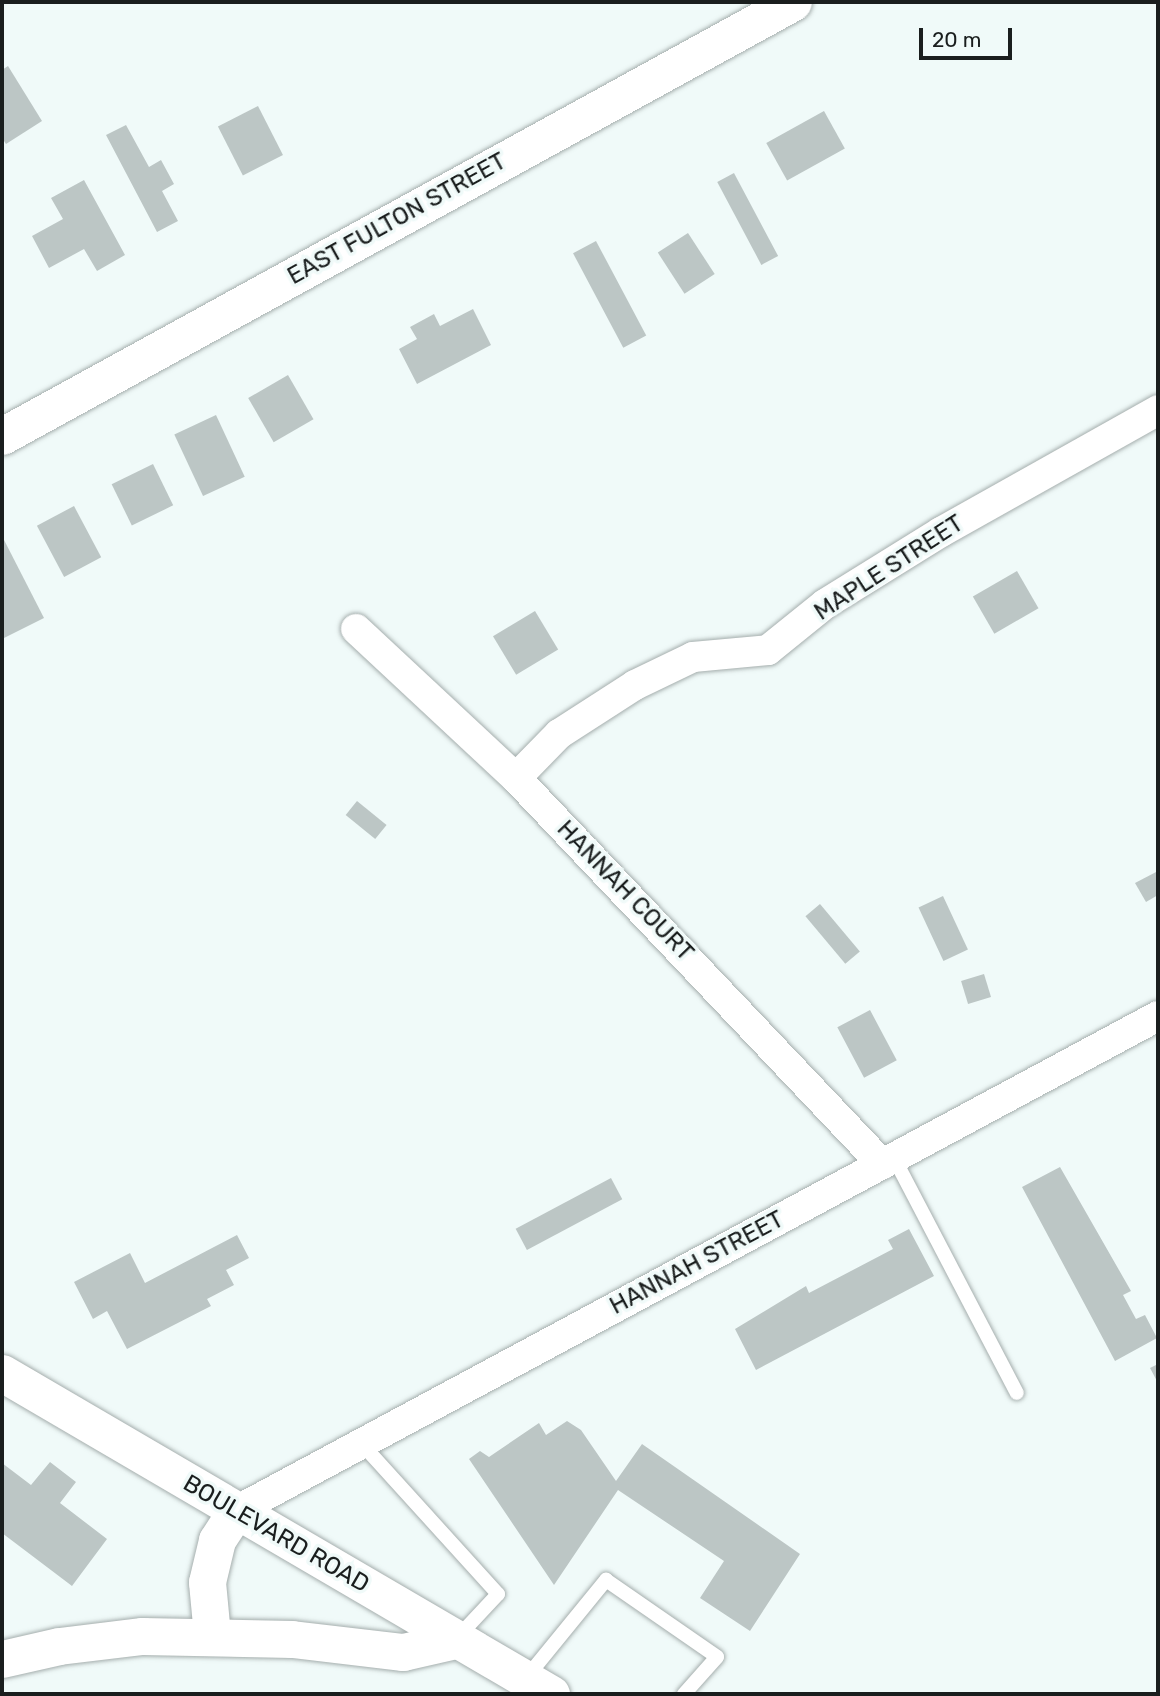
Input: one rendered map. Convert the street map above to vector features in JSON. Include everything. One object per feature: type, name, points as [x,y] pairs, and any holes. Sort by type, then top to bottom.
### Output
[{"type":"street","name":"EAST FULTON STREET","points":[[2,436],[793,2]]},
{"type":"street","name":"MAPLE STREET","points":[[516,778],[559,734],[635,685],[693,657],[768,650],[825,604],[941,533],[1158,410]]},
{"type":"street","name":"HANNAH COURT","points":[[356,629],[516,778],[888,1161]]},
{"type":"street","name":"HANNAH STREET","points":[[236,1511],[1158,1016]]},
{"type":"street","name":"BOULEVARD ROAD","points":[[2,1373],[538,1687]]},
{"type":"street","points":[[212,1635],[207,1582],[217,1540],[236,1511]]},
{"type":"street","points":[[2,1659],[60,1646],[142,1636],[212,1635],[403,1652],[456,1640]]},
{"type":"lane","points":[[888,1161],[1017,1393]]},
{"type":"lane","points":[[361,1443],[498,1594],[456,1640]]},
{"type":"lane","points":[[538,1687],[606,1580],[716,1657],[684,1694]]},
{"type":"building","points":[[8,66],[42,121],[6,144],[2,138],[2,70]]},
{"type":"building","points":[[258,106],[283,155],[243,175],[218,126]]},
{"type":"building","points":[[824,111],[845,149],[787,181],[766,143]]},
{"type":"building","points":[[126,125],[149,167],[161,160],[174,184],[162,191],[178,221],[157,232],[106,135]]},
{"type":"building","points":[[734,173],[778,256],[761,265],[717,182]]},
{"type":"building","points":[[84,180],[125,255],[97,271],[84,249],[49,268],[32,236],[63,219],[51,198]]},
{"type":"building","points":[[688,233],[715,274],[684,294],[658,253]]},
{"type":"building","points":[[596,241],[646,335],[623,348],[573,253]]},
{"type":"building","points":[[473,309],[491,345],[417,384],[399,349],[417,339],[410,327],[434,314],[440,326]]},
{"type":"building","points":[[288,375],[314,419],[274,442],[248,398]]},
{"type":"building","points":[[216,415],[245,477],[203,496],[174,434]]},
{"type":"building","points":[[153,464],[173,505],[132,526],[112,484]]},
{"type":"building","points":[[74,506],[101,557],[64,577],[37,526]]},
{"type":"building","points":[[2,536],[44,618],[4,638],[2,633]]},
{"type":"building","points":[[1017,571],[1038,608],[994,634],[973,596]]},
{"type":"building","points":[[535,611],[558,650],[516,675],[493,636]]},
{"type":"building","points":[[357,801],[387,825],[375,839],[346,815]]},
{"type":"building","points":[[1158,871],[1158,895],[1146,902],[1135,883]]},
{"type":"building","points":[[943,896],[968,949],[943,961],[919,907]]},
{"type":"building","points":[[820,904],[860,951],[845,964],[805,916]]},
{"type":"building","points":[[984,974],[991,997],[968,1004],[961,981]]},
{"type":"building","points":[[870,1010],[897,1060],[864,1078],[837,1027]]},
{"type":"building","points":[[1060,1167],[1131,1291],[1123,1295],[1136,1319],[1145,1315],[1157,1338],[1115,1361],[1022,1187]]},
{"type":"building","points":[[611,1178],[622,1199],[527,1250],[516,1229]]},
{"type":"building","points":[[909,1229],[934,1276],[756,1370],[735,1329],[806,1286],[809,1293],[893,1249],[888,1240]]},
{"type":"building","points":[[237,1235],[249,1258],[226,1270],[234,1285],[207,1299],[211,1306],[127,1349],[107,1311],[93,1319],[74,1282],[130,1253],[145,1283]]},
{"type":"building","points":[[1158,1364],[1158,1383],[1150,1368]]},
{"type":"building","points":[[567,1421],[581,1430],[616,1481],[642,1444],[800,1554],[750,1631],[700,1598],[724,1561],[618,1490],[554,1585],[469,1459],[480,1451],[489,1457],[539,1423],[546,1435]]},
{"type":"building","points":[[50,1462],[76,1482],[60,1503],[107,1539],[72,1586],[2,1533],[2,1463],[31,1485]]}]
